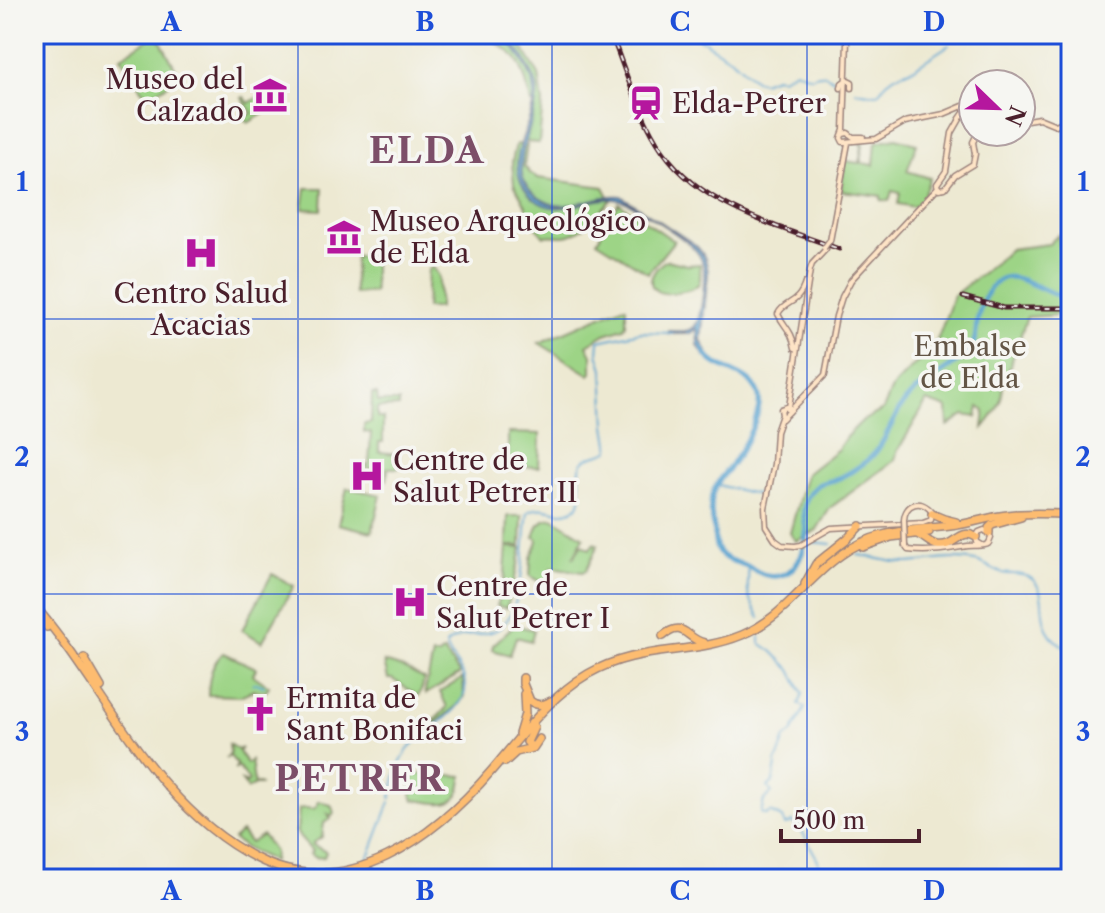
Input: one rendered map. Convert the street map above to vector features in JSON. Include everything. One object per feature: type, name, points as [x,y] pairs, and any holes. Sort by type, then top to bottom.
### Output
[{"type":"highway","points":[[523,678],[528,697],[536,704],[545,704],[596,670],[625,658],[709,645],[742,635],[772,618],[836,558],[874,537],[1009,514],[1071,516]]},
{"type":"highway","points":[[930,516],[953,522],[974,522]]},
{"type":"highway","points":[[701,651],[740,639],[774,621],[847,555],[876,542],[994,520],[1071,516]]},
{"type":"highway","points":[[989,533],[992,525],[1021,517]]},
{"type":"highway","points":[[797,596],[816,564],[848,538],[849,530],[860,526]]},
{"type":"highway","points":[[913,534],[925,537],[935,545],[951,544],[965,534],[971,533],[976,538]]},
{"type":"highway","points":[[41,612],[157,781],[201,824],[240,853],[268,867],[300,876],[355,873],[382,861],[432,827],[503,761],[565,690]]},
{"type":"highway","points":[[41,612],[123,728],[182,803],[256,859],[277,867],[330,875]]},
{"type":"highway","points":[[663,636],[680,629],[701,643],[742,635]]},
{"type":"highway","points":[[503,761],[538,742],[530,746],[527,742],[535,723],[567,693],[590,677],[626,661],[711,647]]},
{"type":"highway","points":[[657,655],[675,655]]},
{"type":"highway","points":[[84,658],[123,728]]},
{"type":"highway","points":[[503,761],[522,728],[524,694]]},
{"type":"main road","points":[[788,410],[807,282],[811,267],[830,240],[848,138],[846,34]]},
{"type":"main road","points":[[848,138],[880,137],[902,124],[948,113],[963,106],[966,110],[952,133],[948,165],[937,184],[938,188],[859,270],[845,290],[834,321],[825,375],[788,410],[777,428],[765,503],[765,522],[770,535],[777,542],[791,546],[801,545],[827,529],[849,530]]},
{"type":"main road","points":[[1037,118],[1058,125],[1071,112]]},
{"type":"main road","points":[[938,188],[944,189],[955,175],[973,164],[974,148]]},
{"type":"main road","points":[[795,362],[795,346],[778,312],[794,302],[807,282]]},
{"type":"main road","points":[[794,302],[801,304],[803,310]]},
{"type":"main road","points":[[789,330],[797,330],[801,325]]},
{"type":"main road","points":[[860,526],[930,516],[920,503],[905,511],[904,520],[905,546],[908,550],[951,550],[986,545],[990,541],[989,533],[982,530],[970,545]]},
{"type":"main road","points":[[976,538],[982,545]]},
{"type":"green space","points":[[157,34],[179,75],[176,80],[148,96],[121,57]]},
{"type":"green space","points":[[478,34],[507,34],[521,45],[539,75],[543,103],[539,143],[526,142],[535,104],[531,103],[521,67],[510,52]]},
{"type":"green space","points":[[260,87],[268,101],[275,97],[280,103],[274,107],[272,105],[273,108],[248,123],[245,118],[252,113],[242,98],[249,103],[260,96],[257,89]]},
{"type":"green space","points":[[896,138],[917,144],[907,171],[930,178],[921,201],[913,207],[898,204],[900,193],[892,191],[889,201],[881,200],[881,196],[841,191],[845,161],[859,163],[861,142],[863,142],[861,163],[874,165],[876,142]]},
{"type":"green space","points":[[516,144],[527,145],[524,166],[538,178],[604,187],[611,200],[577,232],[564,236],[544,236],[534,225],[514,184],[512,162]]},
{"type":"green space","points":[[306,188],[323,188],[322,210],[303,209]]},
{"type":"green space","points":[[619,203],[674,241],[648,273],[597,241]]},
{"type":"green space","name":"Embalse de Elda","points":[[1058,235],[1060,253],[1071,275],[1071,314],[1027,317],[999,404],[983,428],[985,411],[979,407],[977,417],[964,415],[948,426],[947,408],[927,401],[895,460],[830,508],[816,531],[796,541],[790,533],[806,474],[838,449],[862,421],[883,410],[892,388],[914,365],[932,354],[954,295],[1010,249],[1049,244]]},
{"type":"green space","points":[[374,255],[374,292],[355,294],[355,256]]},
{"type":"green space","points":[[666,260],[700,264],[699,283],[680,292],[657,291],[651,279]]},
{"type":"green space","points":[[433,267],[439,276],[439,308],[426,308],[428,270]]},
{"type":"green space","points":[[624,306],[624,328],[605,334],[587,345],[592,355],[590,375],[539,343]]},
{"type":"green space","points":[[372,394],[377,394],[378,402],[399,402],[399,407],[377,408],[377,418],[383,418],[383,442],[379,442],[379,452],[399,454],[399,468],[388,468],[387,480],[385,468],[375,468],[375,479],[372,479],[372,468],[363,469],[363,465],[369,465],[371,433],[364,432],[364,424],[371,423]]},
{"type":"green space","points":[[508,433],[540,434],[539,467],[508,466]]},
{"type":"green space","points":[[347,488],[381,495],[372,532],[338,524]]},
{"type":"green space","points":[[508,516],[522,516],[521,546],[507,546]]},
{"type":"green space","points":[[553,518],[584,537],[573,558],[582,545],[590,549],[594,543],[598,545],[586,571],[552,567],[545,584],[530,576],[531,558],[538,541],[534,537],[539,524]]},
{"type":"green space","points":[[507,547],[522,548],[506,608],[497,606],[504,584]]},
{"type":"green space","points":[[272,574],[294,586],[262,642],[242,630]]},
{"type":"green space","points":[[514,625],[534,630],[531,641],[516,637],[510,655],[492,650],[493,645]]},
{"type":"green space","points":[[444,652],[460,674],[426,694],[433,655],[439,656]]},
{"type":"green space","points":[[224,653],[256,668],[253,675],[269,686],[266,691],[253,690],[240,696],[208,695],[213,666]]},
{"type":"green space","points":[[384,662],[424,679],[417,697],[388,679]]},
{"type":"green space","points":[[463,678],[464,697],[423,733],[447,707],[440,692]]},
{"type":"green space","points":[[229,744],[238,750],[242,748],[239,752],[247,764],[251,760],[254,783],[261,785],[248,789],[242,781],[249,781],[238,767],[234,770],[237,765],[230,756],[226,758],[230,753]]},
{"type":"green space","points":[[428,771],[462,776],[453,800],[441,803],[414,800],[410,790],[414,774]]},
{"type":"green space","points":[[319,801],[331,805],[334,812],[332,816],[328,814],[331,819],[324,823],[322,837],[313,843],[326,852],[324,857],[318,858],[310,854],[312,851],[296,831],[299,809],[313,809]]},
{"type":"green space","points":[[241,832],[250,843],[262,835],[274,852],[273,861],[233,839]]},
{"type":"water","points":[[480,34],[494,35],[512,43],[521,53],[535,80],[535,109],[522,154],[521,169],[524,182],[533,193],[557,205],[621,196],[694,244],[700,251],[708,274],[701,340],[707,352],[704,355],[698,345],[697,329],[689,334],[669,334],[669,331],[691,330],[699,318],[704,274],[698,254],[667,227],[619,200],[605,199],[564,207],[550,207],[537,201],[525,189],[517,164],[534,100],[533,83],[524,62],[511,45]]},
{"type":"waterway","points":[[549,40],[562,44],[585,37],[608,38],[624,34]]},
{"type":"waterway","points":[[695,34],[733,60],[755,80],[762,82],[782,78],[795,70],[809,76]]},
{"type":"waterway","points":[[526,42],[542,38]]},
{"type":"waterway","points":[[856,91],[876,94],[895,76],[914,68],[949,45]]},
{"type":"waterway","points":[[812,76],[822,74],[837,82]]},
{"type":"waterway","points":[[703,349],[716,363],[749,381],[758,393],[759,401],[746,440],[712,495],[716,546],[727,559],[764,574],[783,575],[791,570],[802,554],[806,532],[804,508],[811,491],[817,485],[853,471],[868,460],[911,395],[965,354],[974,343],[981,306],[994,284],[1010,277],[1071,299]]},
{"type":"waterway","points":[[391,798],[398,768],[407,751],[452,712],[464,694],[464,679],[446,645],[462,636],[494,631],[512,611],[521,578],[528,512],[540,508],[566,512],[577,507],[581,495],[579,475],[582,463],[610,450],[599,341],[641,332],[672,333]]},
{"type":"waterway","points":[[717,485],[760,495]]},
{"type":"waterway","points":[[805,546],[811,542],[832,544]]},
{"type":"waterway","points":[[858,555],[901,563],[966,560],[1002,573],[1029,577],[1041,595],[1049,632],[1071,651]]},
{"type":"waterway","points":[[747,566],[751,601]]},
{"type":"waterway","points":[[752,603],[760,618]]},
{"type":"waterway","points":[[760,637],[760,643],[791,670],[803,694],[799,704],[805,708],[792,733],[785,738],[776,763]]},
{"type":"waterway","points":[[252,684],[264,686]]},
{"type":"waterway","points":[[776,765],[773,782],[768,787],[772,793],[764,800],[761,813],[766,815],[770,812],[782,818],[785,825],[791,823]]},
{"type":"waterway","points":[[365,862],[390,802]]},
{"type":"waterway","points":[[792,821],[803,833],[818,860],[814,879]]},
{"type":"waterway","points":[[353,879],[360,871]]},
{"type":"railway","points":[[611,34],[657,142],[673,164],[692,182],[762,221],[839,249]]},
{"type":"railway","points":[[963,297],[1004,308],[1071,308]]},
{"type":"place","name":"Museo del Calzado","points":[[270,95]]},
{"type":"place","name":"Elda-Petrer","points":[[646,103]]},
{"type":"place","name":"Museo Arqueológico de Elda","points":[[344,237]]},
{"type":"place","name":"Centro Salud Acacias","points":[[201,253]]},
{"type":"place","name":"Centre de Salut Petrer II","points":[[367,476]]},
{"type":"place","name":"Centre de Salut Petrer I","points":[[410,602]]},
{"type":"place","name":"Ermita de Sant Bonifaci","points":[[260,714]]},
{"type":"district","name":"ELDA","points":[[427,150]]},
{"type":"district","name":"PETRER","points":[[360,778]]}]
